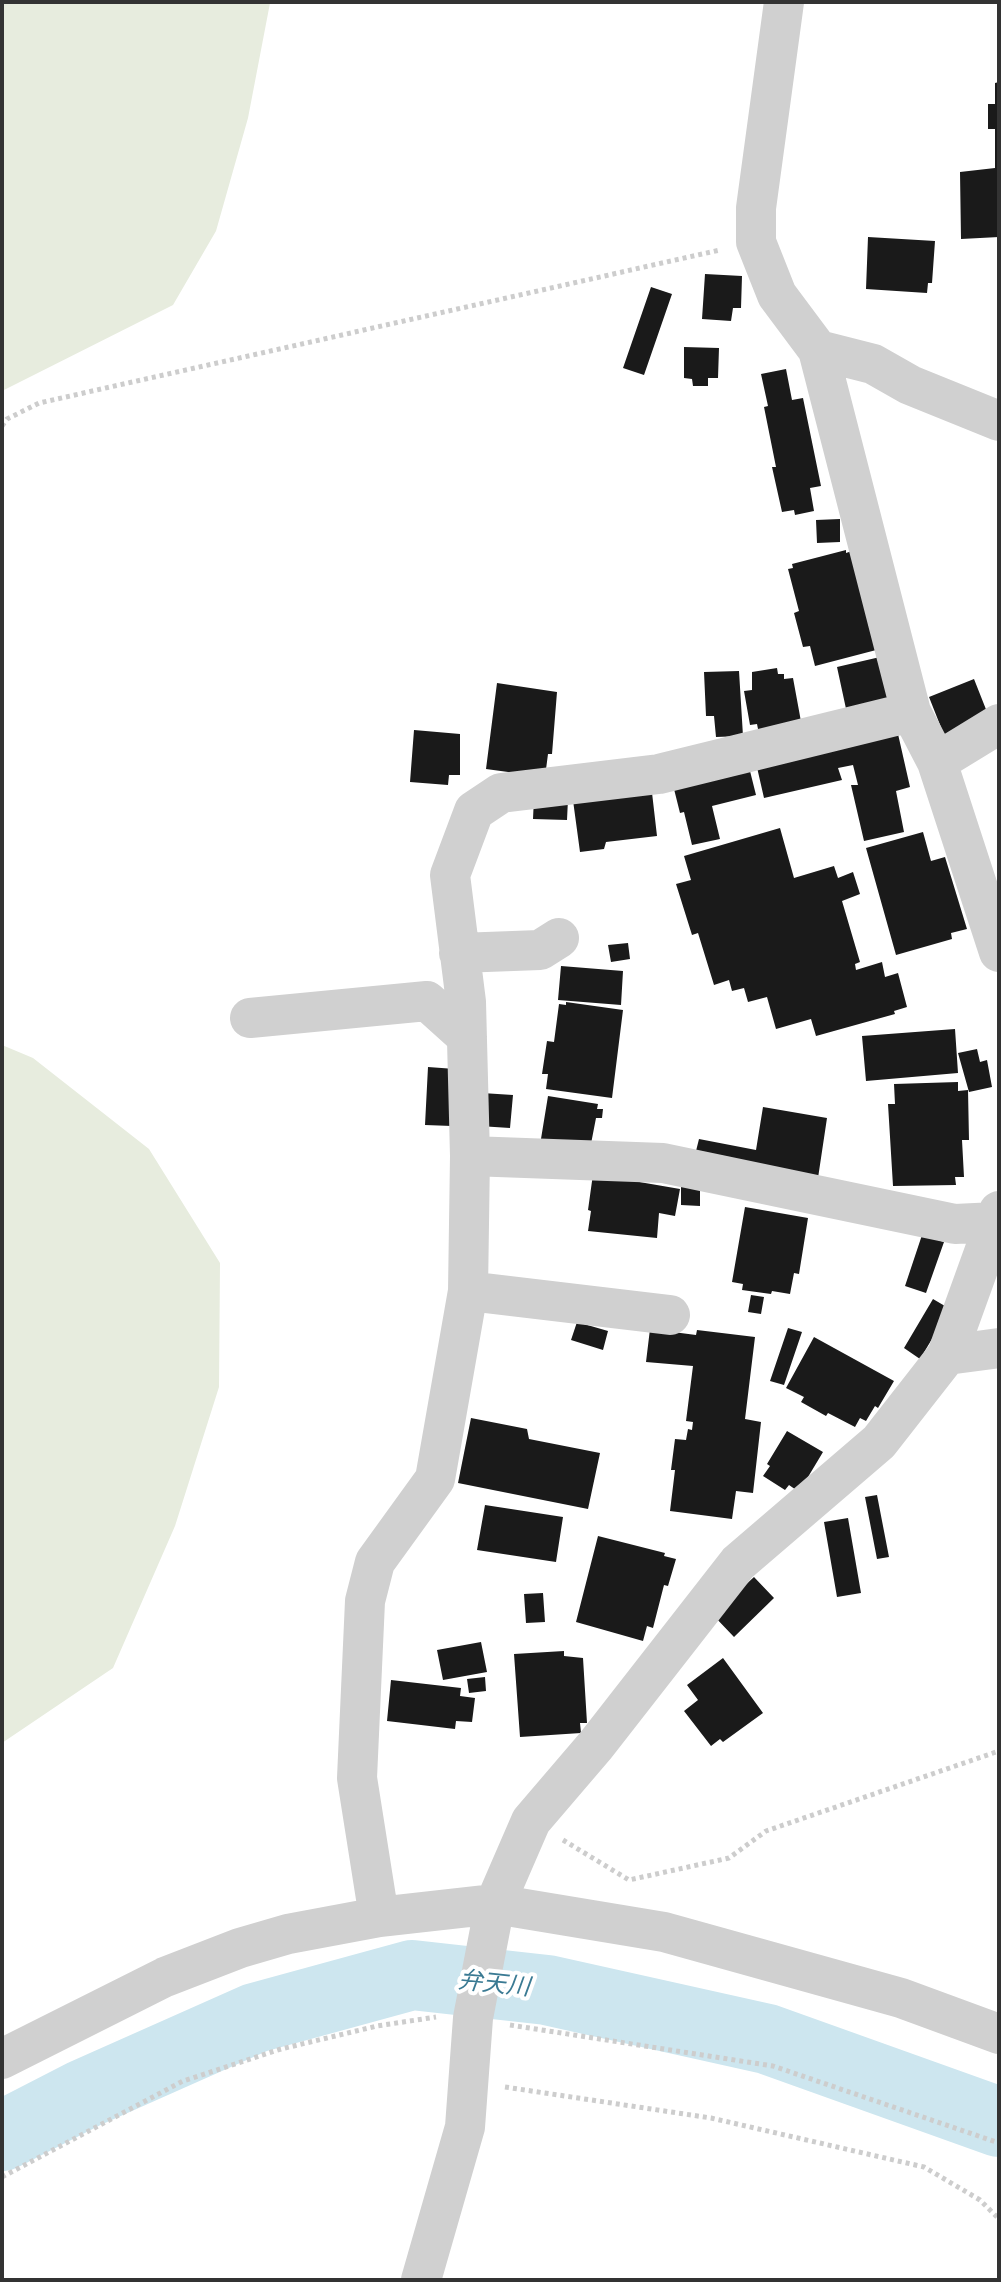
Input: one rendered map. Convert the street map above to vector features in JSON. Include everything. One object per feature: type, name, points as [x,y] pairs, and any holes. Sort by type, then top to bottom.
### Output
[{"type":"street","points":[[784,2],[756,208],[756,242],[777,295],[818,350],[911,712],[937,762],[999,952]]},
{"type":"street","points":[[818,350],[873,364],[910,385],[999,421]]},
{"type":"street","points":[[379,1917],[357,1778],[365,1601],[375,1562],[435,1479],[468,1291],[470,1156],[466,1002],[450,875],[474,811],[501,793],[659,774],[911,712]]},
{"type":"street","points":[[937,762],[999,724]]},
{"type":"street","points":[[459,953],[540,950],[559,938]]},
{"type":"street","points":[[250,1018],[427,1001],[467,1037]]},
{"type":"street","points":[[421,2280],[465,2127],[473,2018],[495,1904],[531,1821],[596,1745],[738,1563],[879,1442],[947,1355],[998,1217],[955,1224],[663,1163],[470,1156]]},
{"type":"street","points":[[468,1291],[670,1315]]},
{"type":"street","points":[[947,1355],[999,1348]]},
{"type":"street","points":[[2,2059],[165,1977],[240,1948],[288,1934],[379,1917],[495,1904],[664,1932],[901,1998],[999,2034]]},
{"type":"path","points":[[2,426],[7,419],[39,403],[756,242]]},
{"type":"path","points":[[531,1821],[629,1880],[729,1858],[766,1831],[999,1751]]},
{"type":"path","points":[[468,2081],[711,2118],[924,2167],[980,2200],[999,2219]]},
{"type":"shaded area","points":[[2,2],[270,3],[248,118],[216,231],[173,305],[2,391]]},
{"type":"shaded area","points":[[2,1045],[33,1058],[149,1149],[220,1263],[219,1387],[175,1526],[113,1668],[2,1743]]},
{"type":"building","points":[[999,82],[999,237],[961,239],[960,172],[995,168],[995,129],[988,129],[988,104],[995,104],[995,83]]},
{"type":"building","points":[[868,237],[935,241],[932,283],[928,283],[927,293],[866,289]]},
{"type":"building","points":[[705,274],[742,276],[741,308],[733,308],[731,321],[702,319]]},
{"type":"building","points":[[651,287],[672,294],[644,375],[623,368]]},
{"type":"building","points":[[684,347],[719,348],[718,378],[708,378],[708,386],[693,386],[692,379],[684,378]]},
{"type":"building","points":[[786,369],[792,400],[803,398],[821,486],[810,488],[814,511],[795,515],[794,510],[782,512],[772,467],[776,467],[761,374]]},
{"type":"building","points":[[840,519],[840,542],[817,543],[816,520]]},
{"type":"building","points":[[846,550],[846,553],[852,551],[880,649],[815,666],[810,646],[803,647],[794,613],[799,611],[788,569],[793,568],[792,564]]},
{"type":"building","points":[[880,657],[891,709],[848,718],[837,667]]},
{"type":"building","points":[[777,668],[778,674],[784,674],[784,679],[793,678],[802,727],[759,734],[757,724],[750,725],[744,691],[752,690],[752,672]]},
{"type":"building","points":[[739,671],[743,736],[716,737],[714,716],[706,716],[704,672]]},
{"type":"building","points":[[974,679],[989,717],[944,735],[929,697]]},
{"type":"building","points":[[497,683],[557,692],[552,754],[548,754],[545,777],[486,769]]},
{"type":"building","points":[[414,730],[460,734],[460,775],[449,775],[448,785],[410,782]]},
{"type":"building","points":[[898,734],[910,787],[896,791],[904,832],[864,841],[851,785],[858,785],[853,765],[838,768],[842,780],[764,798],[756,763]]},
{"type":"building","points":[[748,763],[756,795],[712,806],[720,839],[692,845],[672,781]]},
{"type":"building","points":[[651,784],[657,836],[606,842],[604,849],[580,852],[572,793]]},
{"type":"building","points":[[534,797],[568,799],[567,820],[533,819]]},
{"type":"building","points":[[780,828],[794,878],[834,866],[838,878],[853,872],[860,894],[842,901],[860,962],[855,964],[856,970],[882,962],[885,977],[898,973],[907,1007],[894,1011],[895,1014],[816,1036],[811,1019],[776,1029],[767,997],[748,1002],[744,988],[732,991],[729,980],[714,985],[698,933],[692,935],[676,884],[691,880],[684,856]]},
{"type":"building","points":[[923,832],[931,861],[945,857],[967,929],[951,933],[952,939],[896,955],[866,848]]},
{"type":"building","points":[[628,943],[630,959],[611,962],[608,945]]},
{"type":"building","points":[[561,966],[623,971],[621,1005],[558,1000]]},
{"type":"building","points":[[566,1002],[623,1010],[612,1098],[546,1089],[548,1074],[542,1074],[547,1041],[554,1042],[559,1004],[566,1005]]},
{"type":"building","points":[[955,1029],[958,1073],[866,1081],[862,1036]]},
{"type":"building","points":[[977,1049],[980,1062],[987,1060],[992,1087],[969,1092],[958,1053]]},
{"type":"building","points":[[428,1067],[455,1069],[452,1126],[425,1125]]},
{"type":"building","points":[[958,1082],[958,1091],[968,1090],[969,1140],[962,1140],[964,1177],[955,1177],[956,1185],[893,1186],[888,1104],[895,1104],[894,1084]]},
{"type":"building","points":[[482,1093],[513,1095],[510,1128],[479,1126]]},
{"type":"building","points":[[548,1096],[598,1104],[597,1109],[603,1109],[602,1118],[596,1118],[590,1149],[540,1145]]},
{"type":"building","points":[[763,1107],[827,1118],[818,1178],[695,1155],[699,1139],[756,1150]]},
{"type":"building","points":[[593,1174],[680,1189],[675,1216],[659,1213],[657,1238],[588,1231]]},
{"type":"building","points":[[681,1185],[700,1186],[700,1206],[681,1205]]},
{"type":"building","points":[[745,1207],[808,1218],[799,1274],[794,1273],[790,1294],[742,1290],[743,1284],[732,1282]]},
{"type":"building","points":[[922,1235],[944,1242],[926,1293],[905,1286]]},
{"type":"building","points":[[751,1295],[764,1297],[761,1314],[748,1312]]},
{"type":"building","points":[[933,1299],[950,1309],[920,1359],[904,1348]]},
{"type":"building","points":[[577,1322],[608,1331],[603,1350],[571,1340]]},
{"type":"building","points":[[788,1328],[802,1332],[784,1385],[770,1381]]},
{"type":"building","points":[[650,1329],[696,1335],[697,1330],[755,1337],[745,1419],[761,1422],[753,1493],[736,1491],[732,1519],[670,1511],[675,1439],[686,1440],[688,1429],[692,1430],[693,1422],[686,1421],[693,1366],[646,1362]]},
{"type":"building","points":[[814,1337],[894,1381],[878,1408],[875,1406],[866,1421],[860,1418],[855,1427],[801,1402],[804,1397],[786,1388]]},
{"type":"building","points":[[471,1418],[527,1429],[529,1439],[600,1453],[588,1509],[458,1483]]},
{"type":"building","points":[[787,1431],[823,1452],[799,1492],[789,1485],[785,1490],[763,1476]]},
{"type":"building","points":[[877,1495],[889,1557],[877,1559],[865,1497]]},
{"type":"building","points":[[485,1505],[563,1517],[556,1562],[477,1550]]},
{"type":"building","points":[[848,1518],[861,1593],[837,1597],[824,1522]]},
{"type":"building","points":[[598,1536],[665,1553],[664,1556],[676,1559],[668,1586],[664,1585],[653,1628],[647,1626],[643,1641],[576,1622]]},
{"type":"building","points":[[754,1577],[774,1598],[734,1637],[713,1615]]},
{"type":"building","points":[[543,1593],[545,1622],[526,1623],[524,1594]]},
{"type":"building","points":[[481,1642],[487,1672],[443,1680],[437,1650]]},
{"type":"building","points":[[564,1651],[564,1656],[583,1658],[587,1723],[580,1723],[581,1733],[520,1737],[514,1654]]},
{"type":"building","points":[[723,1658],[763,1713],[723,1742],[720,1739],[711,1746],[684,1711],[698,1700],[687,1685]]},
{"type":"building","points":[[485,1677],[486,1691],[469,1693],[467,1679]]},
{"type":"building","points":[[391,1680],[461,1688],[460,1696],[475,1698],[472,1722],[456,1721],[455,1729],[387,1721]]},
{"type":"waterway","name":"弁天川","points":[[2,2136],[84,2094],[255,2018],[412,1975],[547,1990],[767,2039],[999,2122]]}]
